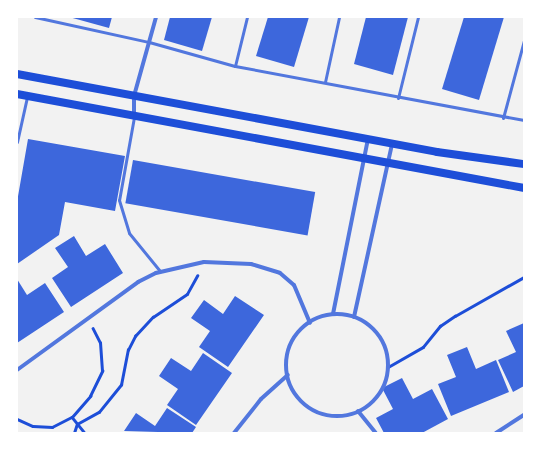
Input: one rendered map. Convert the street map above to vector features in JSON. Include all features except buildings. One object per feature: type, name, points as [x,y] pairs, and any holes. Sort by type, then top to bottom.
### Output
[{"type":"main road","points":[[17,74],[392,144],[524,164]]},
{"type":"main road","points":[[17,94],[364,160],[524,188]]},
{"type":"street","points":[[134,116],[134,96],[156,17]]},
{"type":"street","points":[[333,314],[368,139]]},
{"type":"street","points":[[354,317],[392,144]]},
{"type":"street","points":[[17,370],[85,318],[138,282],[160,271],[204,262],[251,264],[280,273],[294,285],[310,322]]},
{"type":"street","points":[[333,314],[354,317],[376,332],[385,346],[388,367],[378,395],[358,410],[333,416],[316,411],[302,402],[288,375],[287,354],[293,339],[310,322],[333,314]]},
{"type":"street","points":[[234,433],[261,399],[288,375]]},
{"type":"street","points":[[358,410],[376,433]]},
{"type":"street","points":[[496,433],[524,416]]},
{"type":"lane","points":[[35,17],[149,42],[235,66],[325,82],[502,118],[524,120]]},
{"type":"lane","points":[[235,66],[247,17]]},
{"type":"lane","points":[[325,82],[339,17]]},
{"type":"lane","points":[[398,98],[418,17]]},
{"type":"lane","points":[[502,118],[524,40]]},
{"type":"lane","points":[[17,142],[27,96]]},
{"type":"lane","points":[[134,116],[119,200],[129,233],[160,271]]},
{"type":"path","points":[[74,433],[77,424],[99,412],[121,385],[128,350],[135,336],[153,317],[187,294],[204,262]]},
{"type":"path","points":[[388,367],[423,347],[433,339],[440,326],[455,316],[524,278]]},
{"type":"path","points":[[17,419],[33,426],[52,427],[72,418],[90,396],[102,371],[100,343],[85,318]]},
{"type":"path","points":[[72,418],[85,433]]}]
